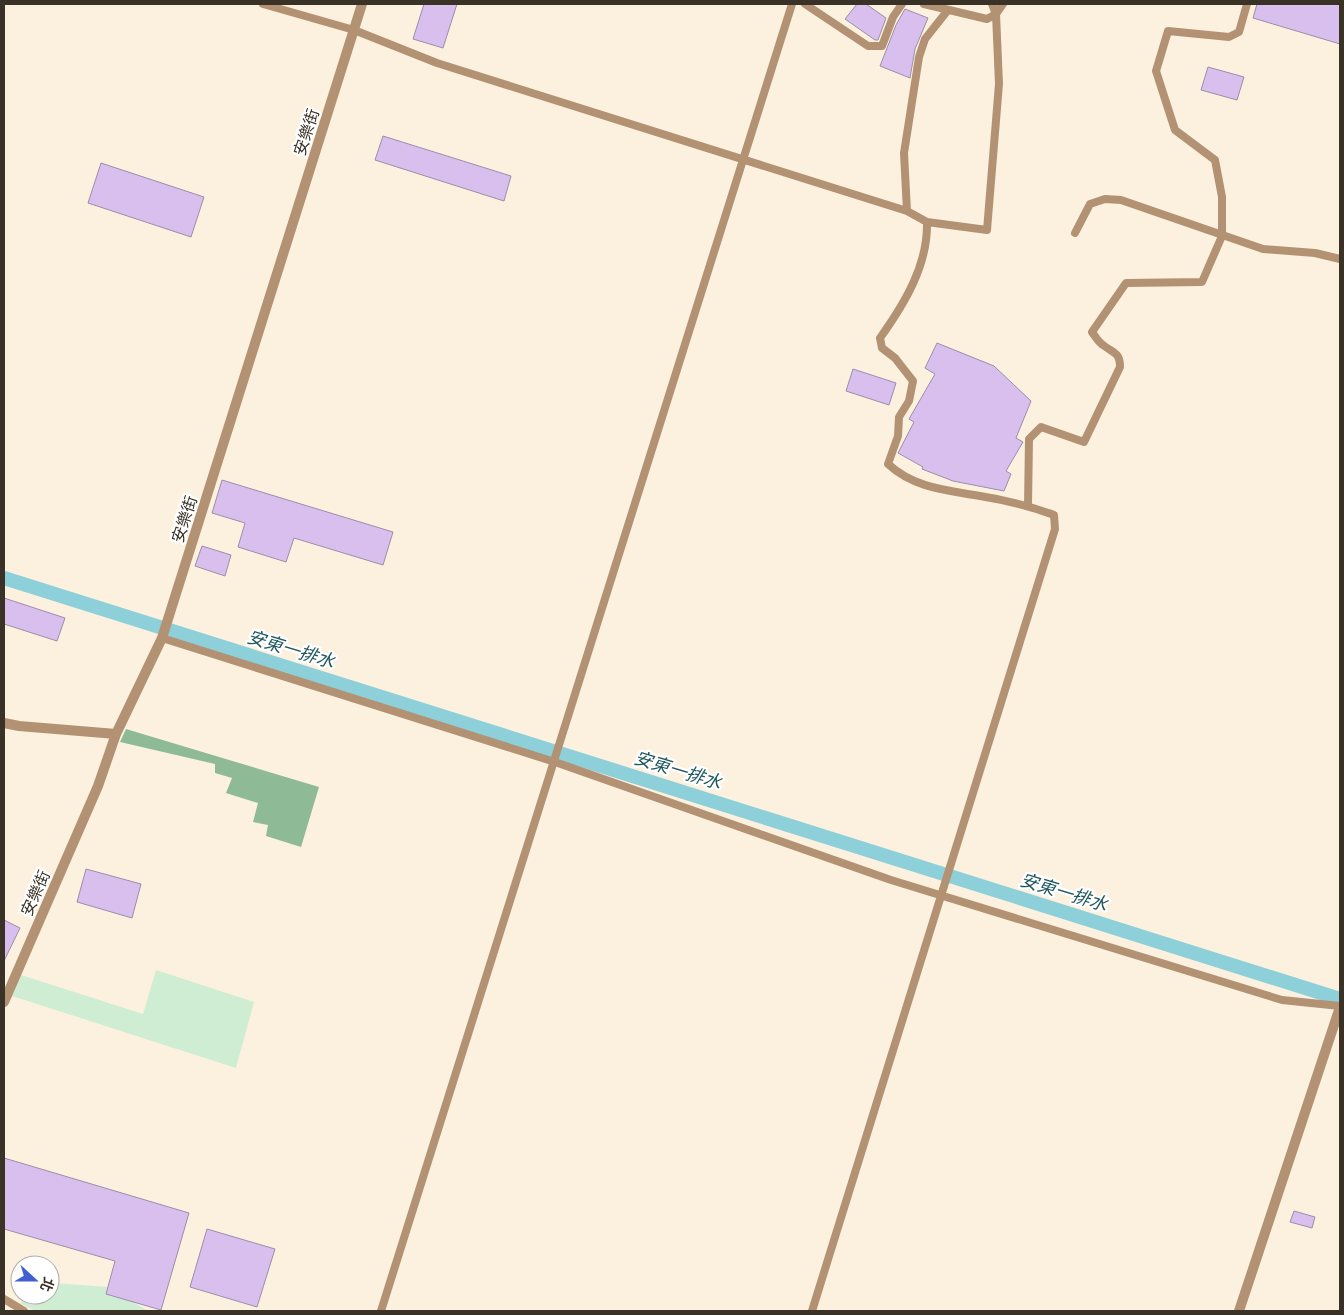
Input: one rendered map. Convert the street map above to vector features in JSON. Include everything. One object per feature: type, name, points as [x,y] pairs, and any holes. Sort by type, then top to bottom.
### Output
[{"type":"street","name":"安樂街","points":[[4,1002],[98,786],[116,734],[162,638],[362,4]]},
{"type":"street","points":[[4,723],[19,726],[116,734]]},
{"type":"street","points":[[1239,1311],[1340,1006]]},
{"type":"lane","points":[[263,4],[354,30],[437,63],[907,211],[928,222],[987,230],[1000,84],[996,14],[992,4]]},
{"type":"lane","points":[[381,1311],[792,4]]},
{"type":"lane","points":[[805,4],[868,46],[882,46],[893,17],[902,4]]},
{"type":"lane","points":[[924,4],[987,19],[996,14],[1003,4]]},
{"type":"lane","points":[[1028,506],[1029,439],[1041,427],[1084,442],[1120,367],[1120,358],[1115,352],[1102,345],[1092,332],[1126,283],[1202,282],[1222,236],[1222,197],[1215,160],[1174,130],[1156,72],[1168,31],[1229,37],[1239,32],[1247,4]]},
{"type":"lane","points":[[907,211],[904,153],[919,57],[925,39],[948,10]]},
{"type":"lane","points":[[1074,233],[1090,204],[1105,199],[1121,200],[1263,249],[1315,253],[1340,259]]},
{"type":"lane","points":[[812,1311],[943,896],[1055,529],[1054,515],[1028,506],[939,490],[901,476],[888,464],[898,436],[899,417],[909,401],[913,382],[895,358],[882,348],[880,338],[906,301],[928,244],[928,222]]},
{"type":"lane","points":[[162,638],[555,762],[891,880],[1282,1000],[1340,1006]]},
{"type":"lane","points":[[4,1298],[24,1311]]},
{"type":"green space","points":[[126,729],[319,787],[301,847],[266,836],[268,825],[253,822],[258,803],[226,793],[232,778],[215,773],[215,764],[120,742]]},
{"type":"green space","points":[[156,970],[254,1002],[236,1068],[9,995],[18,974],[143,1014]]},
{"type":"green space","points":[[60,1283],[108,1287],[148,1311],[35,1311],[24,1305],[60,1305]]},
{"type":"building","points":[[424,4],[457,4],[443,48],[413,39]]},
{"type":"building","points":[[857,4],[866,4],[886,18],[878,40],[875,40],[845,19]]},
{"type":"building","points":[[1257,4],[1340,4],[1340,44],[1253,18]]},
{"type":"building","points":[[905,9],[928,18],[915,49],[910,78],[880,66],[896,25]]},
{"type":"building","points":[[1208,67],[1244,77],[1237,100],[1201,90]]},
{"type":"building","points":[[383,136],[511,176],[504,201],[375,160]]},
{"type":"building","points":[[101,163],[204,197],[191,237],[88,203]]},
{"type":"building","points":[[937,343],[994,366],[1031,401],[1016,438],[1023,442],[1006,471],[1011,474],[1004,491],[953,481],[922,469],[923,467],[898,453],[914,422],[909,419],[935,374],[925,368]]},
{"type":"building","points":[[853,369],[896,383],[889,405],[846,391]]},
{"type":"building","points":[[222,480],[393,532],[383,565],[294,538],[286,562],[238,547],[245,523],[212,513]]},
{"type":"building","points":[[202,546],[231,555],[225,576],[195,566]]},
{"type":"building","points":[[4,598],[65,618],[57,641],[4,624]]},
{"type":"building","points":[[86,869],[141,884],[132,918],[77,902]]},
{"type":"building","points":[[4,920],[20,928],[4,961]]},
{"type":"building","points":[[4,1158],[189,1213],[161,1310],[106,1294],[115,1261],[4,1229]]},
{"type":"building","points":[[1294,1211],[1315,1217],[1312,1228],[1290,1222]]},
{"type":"building","points":[[207,1229],[275,1249],[257,1307],[190,1287]]},
{"type":"waterway","name":"安東一排水","points":[[4,578],[1340,999]]}]
